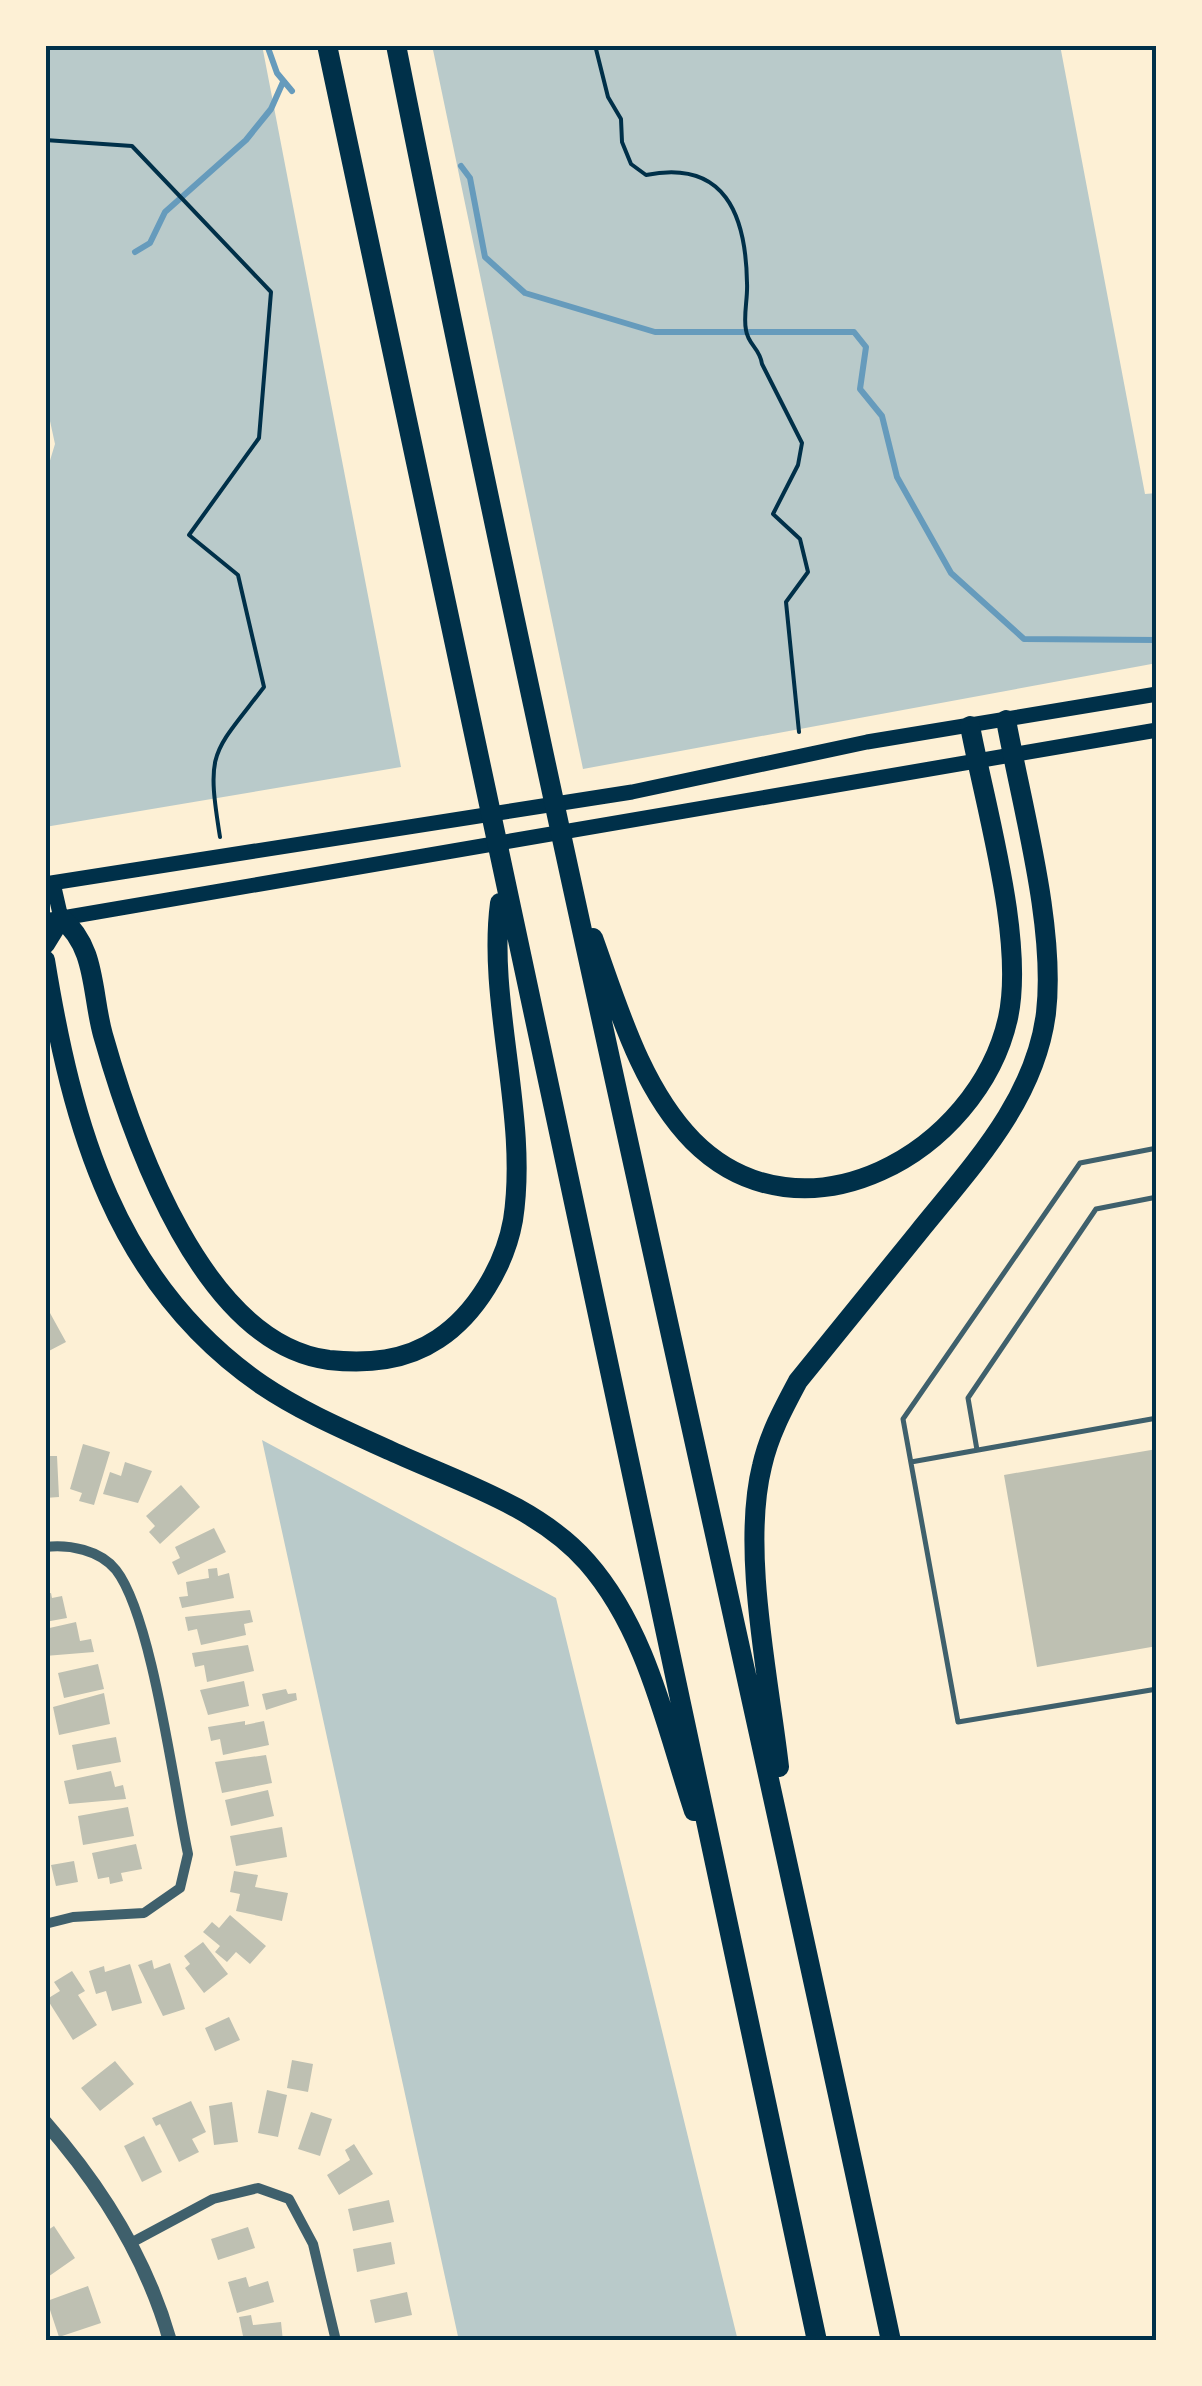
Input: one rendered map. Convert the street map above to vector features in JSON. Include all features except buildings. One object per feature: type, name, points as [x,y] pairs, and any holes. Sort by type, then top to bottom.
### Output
[{"type":"highway","points":[[327,45],[502,881],[817,2341]]},
{"type":"highway","points":[[396,45],[566,864],[791,1873],[890,2341]]},
{"type":"highway","points":[[791,1873],[756,1564],[761,1468],[776,1423],[798,1381],[993,1140],[1029,1076],[1046,1011],[1047,964],[1006,720]]},
{"type":"highway","points":[[566,864],[642,1063],[672,1115],[695,1143],[736,1172],[760,1182],[814,1191],[846,1186],[904,1161],[926,1144],[966,1099],[994,1059],[1007,1021],[1010,951],[970,726]]},
{"type":"highway","points":[[45,944],[53,919],[83,940],[102,1031],[139,1142],[192,1249],[224,1294],[268,1338],[300,1354],[383,1362],[438,1339],[473,1306],[487,1287],[512,1220],[515,1160],[498,920],[502,881]]},
{"type":"highway","points":[[45,960],[59,1047],[90,1158],[115,1216],[153,1276],[207,1341],[263,1386],[326,1421],[522,1512],[562,1538],[588,1562],[623,1611],[638,1643],[727,1913]]},
{"type":"main road","points":[[1157,694],[866,742],[632,792],[49,883],[53,919],[1157,730]]},
{"type":"street","points":[[45,1547],[83,1549],[114,1567],[137,1606],[188,1854],[180,1888],[144,1913],[73,1917],[45,1924]]},
{"type":"street","points":[[45,2122],[108,2204],[150,2275],[170,2341]]},
{"type":"street","points":[[130,2244],[213,2199],[258,2188],[289,2199],[313,2244],[336,2341]]},
{"type":"lane","points":[[1157,866],[1157,886]]},
{"type":"lane","points":[[1157,1148],[1080,1163],[903,1418],[958,1722],[1157,1689]]},
{"type":"lane","points":[[978,1450],[968,1398],[1096,1208],[1157,1197]]},
{"type":"lane","points":[[912,1462],[1157,1418]]},
{"type":"path","points":[[595,45],[608,97],[622,119],[622,142],[631,164],[646,175],[671,170],[697,173],[726,195],[744,234],[746,331],[760,350],[762,364],[802,443],[798,465],[773,514],[800,539],[808,572],[786,602],[799,732]]},
{"type":"path","points":[[45,140],[132,146],[271,292],[259,438],[189,535],[238,575],[264,686],[214,753],[212,782],[220,837]]},
{"type":"shaded area","points":[[45,45],[262,45],[401,767],[45,827],[45,477],[55,444],[45,398]]},
{"type":"shaded area","points":[[432,45],[1060,45],[1145,494],[1157,493],[1157,663],[583,769]]},
{"type":"shaded area","points":[[262,1440],[556,1598],[738,2341],[459,2341]]},
{"type":"waterway","points":[[267,45],[277,73],[292,91]]},
{"type":"waterway","points":[[135,252],[150,243],[165,212],[246,140],[271,109],[283,82]]},
{"type":"waterway","points":[[461,166],[470,178],[485,257],[525,293],[655,332],[854,332],[866,347],[860,389],[882,416],[897,477],[951,573],[1024,639],[1157,640]]}]
